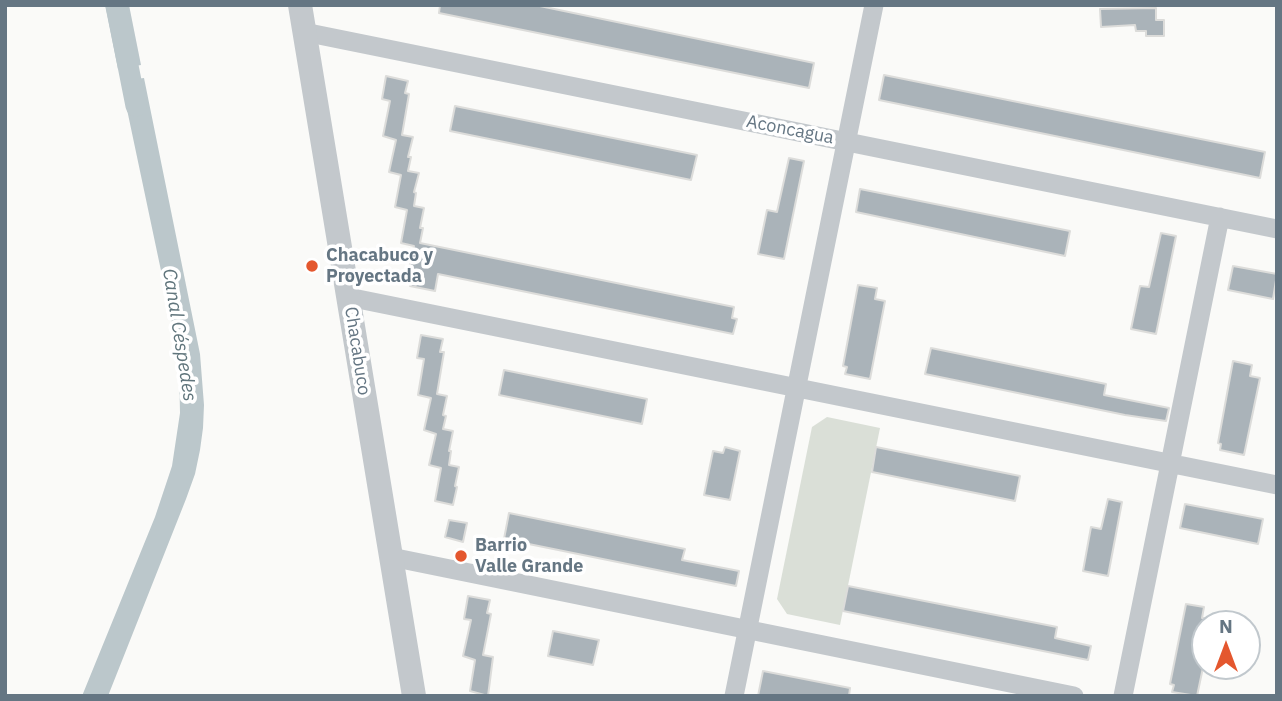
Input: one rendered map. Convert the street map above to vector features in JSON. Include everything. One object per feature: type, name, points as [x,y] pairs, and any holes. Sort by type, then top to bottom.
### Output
[{"type":"street","name":"Chacabuco","points":[[300,5],[414,696]]},
{"type":"street","points":[[734,696],[874,5]]},
{"type":"street","name":"Aconcagua","points":[[304,32],[1277,229]]},
{"type":"street","points":[[1123,696],[1220,217]]},
{"type":"street","points":[[348,297],[1277,485]]},
{"type":"street","points":[[391,557],[1074,696]]},
{"type":"shaded area","points":[[827,417],[880,428],[840,625],[787,614],[777,599],[812,427]]},
{"type":"water","points":[[105,5],[129,5],[141,65],[118,69]]},
{"type":"water","points":[[144,78],[200,354],[203,428],[195,474],[108,696],[82,696],[155,517],[172,466],[180,413],[179,364],[175,337],[121,81]]},
{"type":"building","points":[[440,5],[535,5],[814,63],[809,88],[439,13]]},
{"type":"building","points":[[1156,8],[1156,20],[1164,20],[1164,36],[1146,36],[1146,31],[1136,31],[1135,25],[1101,27],[1100,9]]},
{"type":"building","points":[[884,75],[1265,152],[1260,178],[879,100]]},
{"type":"building","points":[[386,76],[408,81],[405,93],[409,94],[402,135],[413,137],[408,171],[419,173],[414,206],[424,208],[420,243],[734,307],[732,318],[737,319],[733,334],[438,274],[435,291],[410,286],[412,279],[407,278],[414,246],[401,243],[407,210],[395,207],[401,175],[389,172],[396,140],[383,136],[390,101],[382,99]]},
{"type":"building","points":[[455,106],[697,155],[691,180],[450,131]]},
{"type":"building","points":[[789,158],[804,161],[784,259],[758,254],[767,210],[777,212]]},
{"type":"building","points":[[860,189],[1070,231],[1065,256],[856,212]]},
{"type":"building","points":[[1161,233],[1176,236],[1156,334],[1131,329],[1140,286],[1149,287]]},
{"type":"building","points":[[1233,266],[1277,274],[1273,299],[1228,290]]},
{"type":"building","points":[[858,285],[877,288],[875,299],[885,301],[870,379],[845,374],[847,367],[843,366]]},
{"type":"building","points":[[421,335],[443,339],[440,352],[444,352],[437,394],[447,396],[443,429],[453,431],[449,465],[459,467],[453,505],[435,501],[441,468],[429,465],[436,434],[424,430],[431,398],[418,395],[424,359],[417,358]]},
{"type":"building","points":[[931,348],[1106,384],[1104,395],[1169,408],[1166,421],[925,374]]},
{"type":"building","points":[[1233,361],[1252,365],[1250,376],[1260,378],[1244,455],[1220,450],[1221,444],[1218,443]]},
{"type":"building","points":[[504,370],[647,399],[642,424],[499,395]]},
{"type":"building","points":[[725,447],[740,451],[730,500],[704,495],[713,451],[723,453]]},
{"type":"building","points":[[876,447],[1020,476],[1015,501],[872,472]]},
{"type":"building","points":[[1108,499],[1122,502],[1108,576],[1083,571],[1091,527],[1101,529]]},
{"type":"building","points":[[1185,504],[1263,519],[1258,544],[1180,528]]},
{"type":"building","points":[[509,513],[685,549],[682,560],[739,571],[736,586],[504,539]]},
{"type":"building","points":[[449,520],[467,523],[463,542],[445,537]]},
{"type":"building","points":[[848,586],[1057,627],[1055,638],[1091,646],[1088,660],[843,611]]},
{"type":"building","points":[[468,596],[490,600],[487,613],[491,614],[483,655],[493,657],[488,696],[470,691],[475,660],[463,656],[471,620],[464,619]]},
{"type":"building","points":[[1186,604],[1204,607],[1203,610],[1191,610],[1191,680],[1200,680],[1197,696],[1172,692],[1174,685],[1170,684]]},
{"type":"building","points":[[553,631],[599,640],[593,665],[548,656]]},
{"type":"building","points":[[763,671],[850,688],[849,696],[758,696]]},
{"type":"waterway","name":"Canal Céspedes","points":[[116,5],[136,106]]},
{"type":"place","name":"Chacabuco y Proyectada","points":[[312,266]]},
{"type":"place","name":"Barrio Valle Grande","points":[[461,556]]}]
